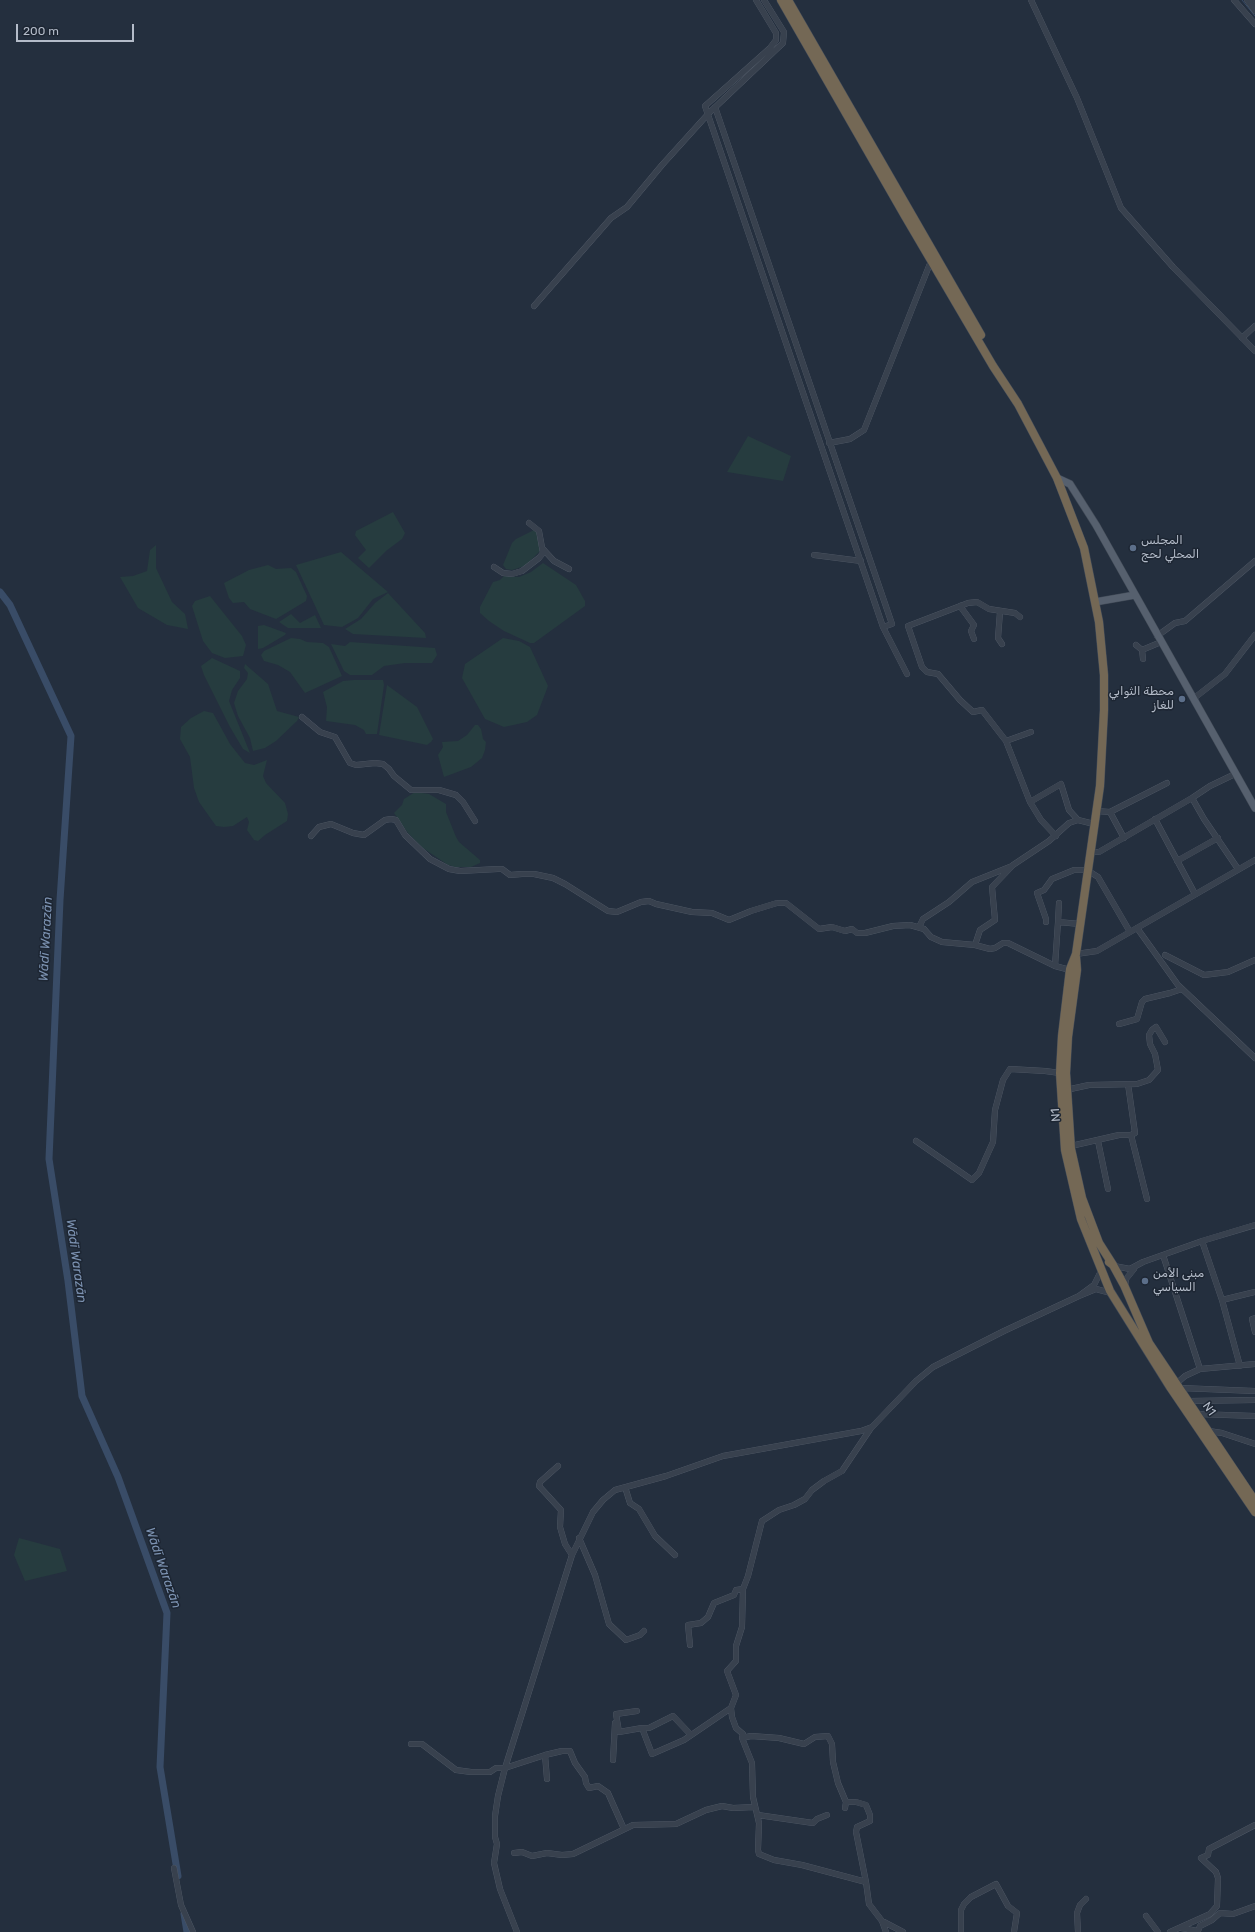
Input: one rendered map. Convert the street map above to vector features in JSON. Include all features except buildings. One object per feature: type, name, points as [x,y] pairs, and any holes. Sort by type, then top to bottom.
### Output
[{"type":"highway","name":"N1","points":[[780,0],[993,366],[1010,389]]},
{"type":"highway","name":"N1","points":[[788,0],[994,358],[1057,478],[1084,548],[1096,602],[1103,667],[1104,710],[1103,748],[1096,811],[1076,954],[1077,970],[1068,1037],[1066,1090],[1071,1146],[1082,1198],[1099,1243],[1125,1287],[1149,1343],[1255,1501]]},
{"type":"highway","name":"N1","points":[[1076,954],[1070,970],[1062,1036],[1060,1073],[1062,1126],[1070,1179],[1080,1219],[1112,1294],[1170,1387],[1255,1512]]},
{"type":"highway","points":[[1101,1271],[1102,1265],[1105,1262],[1110,1262],[1113,1265]]},
{"type":"highway","points":[[1112,1294],[1120,1296],[1124,1292],[1125,1287]]},
{"type":"main road","points":[[1057,478],[1070,484],[1135,595],[1255,808]]},
{"type":"main road","points":[[1096,602],[1135,595]]},
{"type":"street","points":[[756,0],[776,33],[776,40],[770,48],[705,106],[709,113],[883,626],[908,674]]},
{"type":"street","points":[[534,306],[611,218],[627,207],[662,165],[709,113],[783,44],[784,32],[764,0]]},
{"type":"street","points":[[1031,0],[1077,98],[1121,208],[1173,267],[1255,351]]},
{"type":"street","points":[[1234,0],[1255,24]]},
{"type":"street","points":[[1247,0],[1255,11]]},
{"type":"street","points":[[1252,0],[1255,3]]},
{"type":"street","points":[[715,107],[892,624],[883,626]]},
{"type":"street","points":[[829,443],[850,439],[864,430],[931,261]]},
{"type":"street","points":[[1242,338],[1255,326]]},
{"type":"street","points":[[494,567],[508,573],[522,571],[543,553],[539,530],[529,523]]},
{"type":"street","points":[[543,549],[554,561],[569,569]]},
{"type":"street","points":[[814,555],[861,561]]},
{"type":"street","points":[[1142,650],[1159,639],[1175,623],[1185,620],[1255,561]]},
{"type":"street","points":[[1020,617],[1015,613],[1000,612],[989,609],[977,602],[968,603],[908,626],[922,668],[927,672],[938,674],[960,700],[973,712],[982,710],[1006,741],[1030,802],[1041,820],[1056,836]]},
{"type":"street","points":[[960,606],[974,625],[971,631],[974,639]]},
{"type":"street","points":[[1000,612],[998,638],[1002,644]]},
{"type":"street","points":[[1193,698],[1225,674],[1255,635]]},
{"type":"street","points":[[1136,646],[1142,650]]},
{"type":"street","points":[[1142,650],[1142,659]]},
{"type":"street","points":[[302,717],[320,732],[335,737],[350,763],[356,765],[375,763],[383,764],[389,768],[394,776],[411,790],[439,790],[456,795],[466,806],[475,821]]},
{"type":"street","points":[[1006,741],[1031,732]]},
{"type":"street","points":[[1090,852],[1100,852],[1210,786],[1235,774]]},
{"type":"street","points":[[1096,811],[1110,812],[1168,783]]},
{"type":"street","points":[[1030,802],[1061,784],[1069,810],[1078,820]]},
{"type":"street","points":[[1192,798],[1204,819],[1238,869]]},
{"type":"street","points":[[1110,812],[1124,838]]},
{"type":"street","points":[[311,836],[317,828],[331,824],[353,833],[364,835],[380,823],[391,819],[396,820],[405,835],[430,859],[449,869],[502,869],[510,876],[534,874],[553,878],[608,911],[617,912],[640,902],[649,901],[692,912],[712,913],[729,920],[751,910],[777,903],[786,903],[819,929],[832,927],[845,931],[852,929],[857,933],[865,933],[893,926],[910,925],[924,929],[936,940],[990,949],[1003,943],[1008,943],[1055,966],[1070,970]]},
{"type":"street","points":[[1155,819],[1195,894]]},
{"type":"street","points":[[975,946],[980,930],[995,920],[992,887],[1021,859],[1056,836],[1069,823],[1078,820],[1094,824]]},
{"type":"street","points":[[1177,861],[1218,838]]},
{"type":"street","points":[[1076,954],[1097,951],[1255,860]]},
{"type":"street","points":[[919,927],[923,919],[950,902],[972,882],[1013,866]]},
{"type":"street","points":[[1046,922],[1037,894],[1044,890],[1052,879],[1074,870],[1088,870],[1098,877],[1130,932]]},
{"type":"street","points":[[1055,966],[1059,903]]},
{"type":"street","points":[[1058,922],[1080,924]]},
{"type":"street","points":[[1137,928],[1182,989],[1255,1058]]},
{"type":"street","points":[[1165,955],[1204,975],[1228,972],[1255,960]]},
{"type":"street","points":[[1120,1024],[1137,1019],[1144,999],[1170,994],[1182,989]]},
{"type":"street","points":[[1066,1090],[1089,1085],[1137,1084],[1149,1080],[1158,1070],[1155,1054],[1150,1044],[1149,1035],[1152,1030],[1156,1028],[1166,1042]]},
{"type":"street","points":[[916,1140],[972,1180],[979,1173],[993,1142],[995,1110],[1003,1080],[1010,1069],[1045,1070],[1060,1073]]},
{"type":"street","points":[[1071,1146],[1136,1133],[1128,1084]]},
{"type":"street","points":[[1131,1135],[1147,1198]]},
{"type":"street","points":[[1098,1141],[1108,1189]]},
{"type":"street","points":[[1113,1265],[1130,1269],[1144,1262],[1202,1241],[1254,1227]]},
{"type":"street","points":[[1202,1241],[1222,1300],[1240,1366]]},
{"type":"street","points":[[1163,1255],[1200,1369]]},
{"type":"street","points":[[1125,1287],[1128,1276],[1144,1262]]},
{"type":"street","points":[[1079,1296],[1094,1285],[1101,1271]]},
{"type":"street","points":[[866,1882],[764,1857],[759,1854],[758,1815],[754,1807],[752,1763],[742,1738],[743,1734],[734,1724],[731,1708],[736,1694],[727,1672],[736,1660],[736,1646],[741,1634],[743,1589],[748,1576],[762,1521],[779,1510],[794,1506],[805,1499],[812,1490],[824,1480],[842,1471],[872,1427],[916,1381],[933,1367],[1004,1331],[1096,1289],[1112,1294]]},
{"type":"street","points":[[1222,1300],[1255,1292]]},
{"type":"street","points":[[1255,1318],[1252,1319],[1255,1332]]},
{"type":"street","points":[[1178,1385],[1185,1376],[1200,1369],[1255,1364]]},
{"type":"street","points":[[1178,1385],[1255,1391]]},
{"type":"street","points":[[1188,1401],[1255,1400]]},
{"type":"street","points":[[1197,1414],[1255,1416]]},
{"type":"street","points":[[517,1932],[500,1889],[494,1863],[497,1844],[495,1837],[495,1816],[505,1768],[572,1555],[593,1512],[603,1500],[615,1490],[666,1476],[723,1456],[861,1431],[872,1427]]},
{"type":"street","points":[[1209,1431],[1222,1433],[1255,1444]]},
{"type":"street","points":[[558,1466],[540,1482],[539,1486],[561,1510],[560,1528],[565,1544],[572,1555]]},
{"type":"street","points":[[625,1487],[630,1503],[639,1509],[655,1536],[675,1555]]},
{"type":"street","points":[[579,1538],[594,1575],[609,1624],[626,1640],[640,1635],[644,1631]]},
{"type":"street","points":[[690,1645],[688,1625],[701,1623],[708,1617],[714,1604],[734,1595],[736,1590],[743,1589]]},
{"type":"street","points":[[642,1728],[652,1754],[676,1744],[731,1708]]},
{"type":"street","points":[[613,1760],[616,1714],[637,1711]]},
{"type":"street","points":[[615,1717],[619,1732],[649,1728],[672,1716],[691,1735]]},
{"type":"street","points":[[742,1738],[751,1736],[779,1738],[804,1744],[815,1737],[828,1736],[832,1744],[833,1762],[838,1784],[846,1802],[845,1808]]},
{"type":"street","points":[[410,1744],[422,1744],[456,1770],[490,1772],[496,1768],[505,1768],[545,1755],[562,1751],[570,1751],[574,1763],[586,1777],[586,1783],[589,1788],[598,1786],[608,1793],[624,1829]]},
{"type":"street","points":[[545,1755],[547,1779]]},
{"type":"street","points":[[846,1802],[856,1802],[866,1805],[870,1815],[870,1821],[857,1827],[856,1832],[869,1904],[882,1921],[886,1932]]},
{"type":"street","points":[[514,1853],[522,1852],[532,1856],[547,1853],[562,1855],[573,1854],[633,1825],[676,1824],[706,1810],[722,1806],[733,1808],[754,1807]]},
{"type":"street","points":[[758,1815],[813,1823],[817,1819],[827,1815]]},
{"type":"street","points":[[1173,1931],[1210,1914],[1217,1906],[1218,1878],[1216,1872],[1201,1858],[1208,1855],[1209,1849],[1255,1825]]},
{"type":"street","points":[[174,1868],[181,1905],[193,1932]]},
{"type":"street","points":[[961,1932],[961,1910],[964,1904],[971,1897],[996,1884],[1008,1906],[1017,1913],[1014,1932]]},
{"type":"street","points":[[1078,1932],[1077,1913],[1080,1905],[1086,1899]]},
{"type":"street","points":[[1173,1931],[1184,1928],[1198,1932],[1200,1926],[1212,1920],[1220,1913],[1233,1914],[1255,1906]]},
{"type":"street","points":[[1146,1916],[1158,1932]]},
{"type":"street","points":[[882,1921],[904,1932]]},
{"type":"green space","points":[[748,436],[791,456],[783,481],[727,472]]},
{"type":"green space","points":[[393,512],[405,533],[402,539],[386,551],[369,568],[358,558],[366,550],[355,535],[356,531]]},
{"type":"green space","points":[[534,530],[537,531],[540,551],[525,566],[512,570],[506,569],[503,565],[512,543],[516,539]]},
{"type":"green space","points":[[156,545],[156,568],[172,602],[185,614],[188,629],[167,625],[138,608],[120,577],[133,576],[147,571],[150,550]]},
{"type":"green space","points":[[341,552],[388,592],[373,599],[358,618],[342,627],[324,625],[296,565]]},
{"type":"green space","points":[[543,563],[576,585],[585,601],[585,606],[534,643],[530,643],[504,631],[489,621],[480,613],[480,607],[493,582],[500,580],[504,576],[519,577],[531,572]]},
{"type":"green space","points":[[268,565],[276,569],[291,568],[296,572],[307,596],[306,601],[276,619],[250,609],[244,602],[233,603],[229,598],[224,583],[249,570]]},
{"type":"green space","points":[[388,593],[425,633],[426,638],[353,634],[345,629],[361,619],[375,603]]},
{"type":"green space","points":[[210,596],[242,636],[246,645],[243,656],[225,658],[212,653],[203,641],[192,606],[195,601]]},
{"type":"green space","points":[[291,614],[300,623],[315,615],[321,628],[288,628],[279,622]]},
{"type":"green space","points":[[264,625],[286,633],[263,648],[258,649],[258,626]]},
{"type":"green space","points":[[291,638],[300,639],[307,642],[323,643],[329,647],[342,676],[305,693],[290,672],[278,665],[264,661],[261,655],[264,651]]},
{"type":"green space","points":[[503,638],[519,641],[530,647],[548,686],[537,715],[527,722],[504,727],[485,719],[462,678],[465,664]]},
{"type":"green space","points":[[350,642],[435,648],[437,655],[432,663],[405,663],[384,666],[372,675],[350,675],[344,671],[331,644],[345,646]]},
{"type":"green space","points":[[212,658],[240,671],[240,678],[232,690],[229,701],[250,753],[243,749],[230,727],[204,675],[201,666]]},
{"type":"green space","points":[[245,664],[268,684],[277,711],[299,717],[297,721],[276,741],[265,748],[253,751],[250,738],[238,716],[234,703],[238,691],[247,679],[248,673],[244,668]]},
{"type":"green space","points":[[383,680],[384,685],[377,734],[366,734],[364,730],[355,725],[326,721],[327,707],[323,692],[343,681]]},
{"type":"green space","points":[[387,685],[417,707],[433,739],[427,745],[379,735]]},
{"type":"green space","points":[[204,711],[213,713],[230,744],[245,763],[254,765],[267,760],[263,776],[266,783],[285,803],[288,814],[287,821],[258,841],[254,840],[247,830],[249,822],[247,817],[233,826],[216,826],[199,802],[194,788],[190,757],[180,739],[181,727],[191,718]]},
{"type":"green space","points":[[475,725],[478,725],[481,729],[483,739],[486,742],[482,758],[471,767],[444,777],[438,755],[443,747],[442,742],[458,741],[467,735]]},
{"type":"green space","points":[[415,792],[429,794],[446,804],[446,812],[456,837],[459,842],[480,860],[480,863],[471,867],[455,867],[448,865],[423,848],[408,833],[394,813],[402,805],[404,799]]},
{"type":"green space","points":[[19,1538],[60,1549],[67,1571],[25,1581],[14,1555]]},
{"type":"waterway","points":[[1242,0],[1255,16]]},
{"type":"waterway","name":"Wādī Warazān","points":[[0,592],[10,605],[71,736],[60,900],[49,1159],[68,1281],[82,1396],[118,1477],[167,1613],[160,1767],[178,1876]]},
{"type":"waterway","name":"Wādī Warazān","points":[[184,1914],[187,1932]]},
{"type":"place","name":"المجلس المحلي لحج","points":[[1133,548]]},
{"type":"place","name":"محطة الثوابي للغاز","points":[[1182,699]]},
{"type":"place","name":"مبنى الأمن السياسي","points":[[1145,1281]]}]
